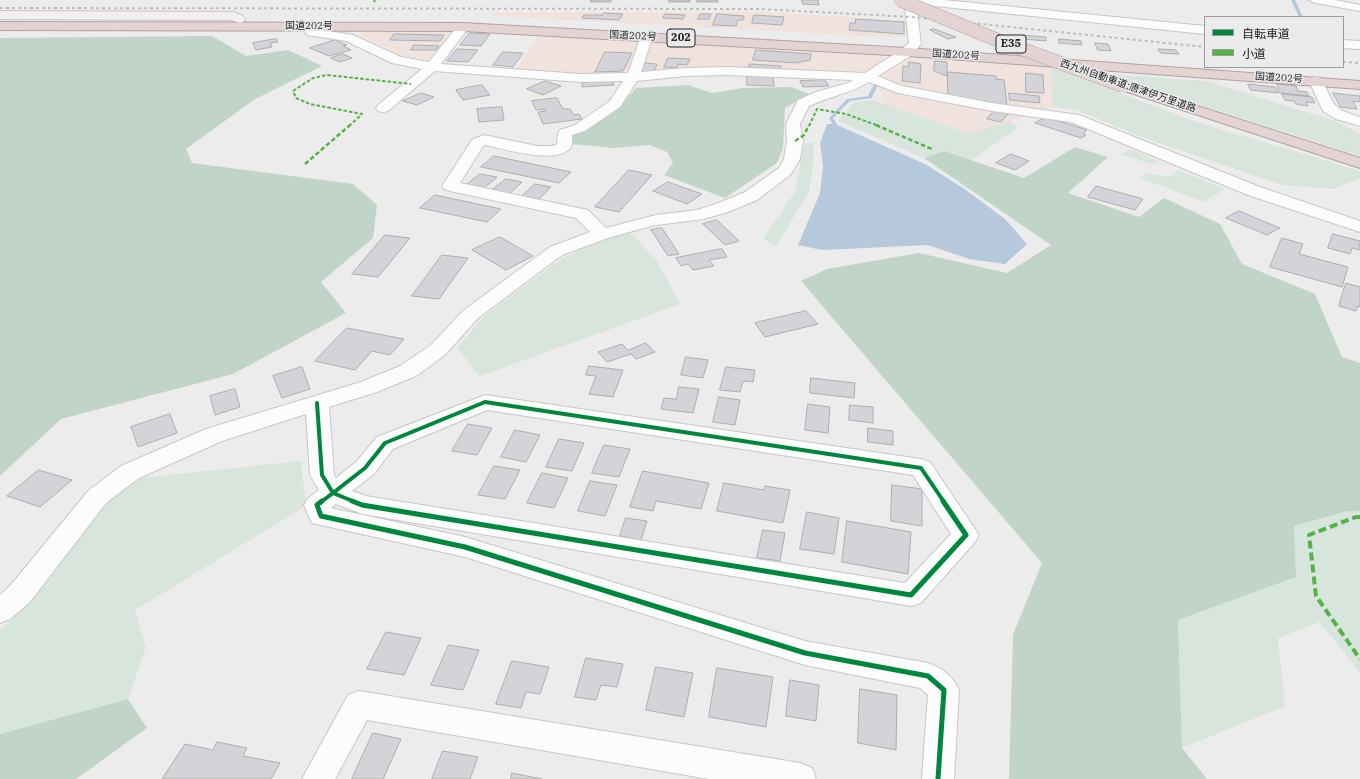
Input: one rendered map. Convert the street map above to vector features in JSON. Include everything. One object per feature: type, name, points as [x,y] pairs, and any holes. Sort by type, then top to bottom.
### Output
[{"type":"highway","name":"西九州自動車道;唐津伊万里道路","points":[[900,0],[995,39],[1123,86],[1360,163]]},
{"type":"highway","name":"国道202号","points":[[0,19],[469,20],[658,29],[1360,85]]},
{"type":"highway","name":"国道202号","points":[[0,26],[463,27],[1204,63]]},
{"type":"highway","name":"国道202号","points":[[1278,68],[1360,75]]},
{"type":"main road","points":[[0,15],[234,16],[239,20]]},
{"type":"street","points":[[0,611],[20,594],[97,497],[130,472],[214,435],[368,387],[408,371],[438,350],[471,314],[556,251],[602,234],[656,220],[698,215],[722,208],[751,196],[786,171],[792,159],[795,141],[793,124],[803,103],[821,95],[853,86],[869,77],[911,48],[910,0],[1204,30]]},
{"type":"street","points":[[1316,0],[1360,8]]},
{"type":"street","points":[[308,26],[311,32],[349,38],[397,60],[432,67],[581,78],[633,77],[685,72],[726,71],[869,77],[898,89],[992,107],[1074,118],[1254,192],[1360,227]]},
{"type":"street","points":[[384,108],[432,67],[463,27]]},
{"type":"street","points":[[602,234],[582,214],[450,186],[477,143],[484,140],[546,152],[558,150],[564,146],[566,133],[580,128],[615,104],[633,77],[647,36]]},
{"type":"street","points":[[1344,44],[1360,45]]},
{"type":"street","points":[[1316,81],[1328,108],[1341,116],[1360,122]]},
{"type":"street","points":[[317,403],[322,475],[332,492],[362,505],[911,595],[966,535],[921,468],[485,402],[385,443],[365,468],[332,492],[317,504],[321,516],[465,548],[805,653],[928,676],[944,690],[938,779]]},
{"type":"street","points":[[318,779],[358,705],[800,779]]},
{"type":"shaded area","points":[[496,12],[763,12],[907,21],[910,36],[882,37],[492,16]]},
{"type":"shaded area","points":[[365,30],[448,32],[454,34],[432,61],[400,55],[361,35]]},
{"type":"shaded area","points":[[539,35],[1051,67],[1053,107],[970,134],[886,104],[873,76],[702,69],[595,75],[516,70]]},
{"type":"shaded area","points":[[1051,67],[1194,121],[1360,171],[1360,178],[1334,189],[1282,185],[1150,140],[1076,110],[1053,107]]},
{"type":"shaded area","points":[[1105,74],[1206,81],[1332,120],[1360,133],[1360,156]]},
{"type":"shaded area","points":[[873,100],[970,134],[1010,121],[1018,127],[972,160],[944,151],[924,158],[838,121],[854,102]]},
{"type":"shaded area","points":[[814,142],[813,165],[809,192],[776,246],[763,239],[795,192],[804,144]]},
{"type":"shaded area","points":[[1131,149],[1160,162],[1151,164],[1120,154]]},
{"type":"shaded area","points":[[1178,170],[1225,189],[1204,202],[1140,178],[1145,173],[1169,177]]},
{"type":"shaded area","points":[[630,232],[657,261],[680,304],[480,376],[457,348],[485,315],[561,259],[599,240]]},
{"type":"shaded area","points":[[301,461],[306,506],[135,610],[146,647],[128,699],[0,734],[0,630],[22,610],[97,504],[130,479]]},
{"type":"shaded area","points":[[1348,511],[1360,511],[1360,673],[1320,622],[1278,638],[1285,706],[1182,748],[1178,620],[1296,577],[1294,526]]},
{"type":"green space","points":[[212,36],[246,56],[288,50],[322,66],[255,99],[186,149],[192,163],[353,184],[377,205],[373,238],[321,282],[346,313],[233,374],[61,419],[0,476],[0,38]]},
{"type":"green space","points":[[688,85],[712,93],[743,88],[791,87],[810,94],[785,108],[783,148],[777,163],[725,198],[664,175],[673,163],[667,152],[649,145],[613,148],[572,144],[571,135],[622,104],[636,88]]},
{"type":"green space","points":[[1075,147],[1108,157],[1068,193],[1139,217],[1164,198],[1220,224],[1242,264],[1315,294],[1342,357],[1360,363],[1360,511],[1348,511],[1294,526],[1296,577],[1178,620],[1182,748],[1207,779],[1009,779],[1013,635],[1042,563],[801,281],[827,269],[919,253],[1007,273],[1051,245],[924,158],[944,151],[1024,178]]},
{"type":"green space","points":[[128,699],[147,728],[76,779],[0,779],[0,734]]},
{"type":"water","points":[[827,124],[835,124],[925,164],[963,188],[1005,219],[1027,244],[1005,264],[969,259],[928,245],[822,250],[798,245],[820,193],[823,167],[820,143]]},
{"type":"building","points":[[591,0],[611,0],[611,2],[591,2]]},
{"type":"building","points":[[669,0],[690,0],[690,2],[669,2]]},
{"type":"building","points":[[697,0],[718,0],[718,2],[697,2]]},
{"type":"building","points":[[802,0],[818,0],[819,5],[803,4]]},
{"type":"building","points":[[604,13],[623,14],[619,20],[582,18],[584,15],[602,15]]},
{"type":"building","points":[[665,14],[685,15],[683,19],[663,18]]},
{"type":"building","points":[[700,14],[711,14],[709,19],[698,19]]},
{"type":"building","points":[[717,14],[744,16],[743,20],[738,20],[736,26],[713,25]]},
{"type":"building","points":[[754,15],[784,17],[782,25],[752,23]]},
{"type":"building","points":[[856,19],[904,22],[904,34],[849,30],[850,23],[855,23]]},
{"type":"building","points":[[934,29],[956,37],[948,39],[930,30]]},
{"type":"building","points":[[470,33],[490,34],[481,46],[460,45]]},
{"type":"building","points":[[394,34],[444,35],[440,41],[390,40]]},
{"type":"building","points":[[1023,35],[1046,37],[1046,41],[1023,39]]},
{"type":"building","points":[[276,39],[278,42],[270,43],[272,47],[256,50],[253,43]]},
{"type":"building","points":[[1059,39],[1081,41],[1082,45],[1059,43]]},
{"type":"building","points":[[335,40],[347,45],[343,46],[351,50],[329,56],[310,48]]},
{"type":"building","points":[[1095,43],[1108,44],[1111,51],[1098,50]]},
{"type":"building","points":[[414,45],[439,46],[436,50],[411,50]]},
{"type":"building","points":[[457,49],[478,50],[468,62],[447,61]]},
{"type":"building","points":[[1158,49],[1176,50],[1179,54],[1161,53]]},
{"type":"building","points":[[756,50],[811,54],[810,60],[796,63],[753,60]]},
{"type":"building","points":[[503,52],[523,53],[513,67],[493,65]]},
{"type":"building","points":[[605,52],[632,53],[623,71],[595,72]]},
{"type":"building","points":[[343,54],[352,58],[340,62],[331,58]]},
{"type":"building","points":[[668,58],[690,59],[687,65],[678,64],[677,68],[664,67]]},
{"type":"building","points":[[935,61],[947,62],[947,76],[934,71]]},
{"type":"building","points":[[909,62],[921,64],[920,83],[902,81],[903,66],[908,67]]},
{"type":"building","points":[[643,63],[657,64],[654,72],[640,71]]},
{"type":"building","points":[[750,64],[781,66],[780,70],[749,67]]},
{"type":"building","points":[[948,72],[996,76],[996,79],[1004,80],[1007,106],[948,96]]},
{"type":"building","points":[[1026,73],[1043,75],[1044,93],[1026,92]]},
{"type":"building","points":[[747,75],[773,76],[774,86],[747,85]]},
{"type":"building","points":[[825,80],[829,86],[803,87],[800,81]]},
{"type":"building","points":[[545,81],[561,86],[543,95],[527,89]]},
{"type":"building","points":[[612,81],[614,85],[582,87],[582,83]]},
{"type":"building","points":[[1248,84],[1275,87],[1278,93],[1251,90]]},
{"type":"building","points":[[1277,84],[1296,86],[1298,91],[1307,92],[1309,96],[1280,93]]},
{"type":"building","points":[[482,85],[490,95],[463,100],[456,90]]},
{"type":"building","points":[[421,93],[434,97],[417,105],[403,101]]},
{"type":"building","points":[[1009,93],[1039,96],[1040,103],[1010,100]]},
{"type":"building","points":[[1333,93],[1360,96],[1360,102],[1353,101],[1357,109],[1341,107]]},
{"type":"building","points":[[1282,94],[1312,97],[1315,103],[1306,102],[1308,106],[1296,104],[1294,101],[1285,100]]},
{"type":"building","points":[[557,98],[563,109],[570,109],[574,115],[579,114],[582,119],[543,124],[538,112],[546,111],[545,109],[536,110],[532,101]]},
{"type":"building","points":[[502,107],[504,120],[479,122],[477,109]]},
{"type":"building","points":[[995,110],[1009,113],[1001,122],[987,119]]},
{"type":"building","points":[[1046,117],[1087,130],[1083,134],[1086,135],[1081,138],[1035,123]]},
{"type":"building","points":[[1011,154],[1029,161],[1015,170],[996,163]]},
{"type":"building","points":[[494,156],[571,172],[559,183],[481,167]]},
{"type":"building","points":[[629,170],[652,175],[619,212],[595,207]]},
{"type":"building","points":[[480,174],[497,177],[483,189],[466,185]]},
{"type":"building","points":[[506,179],[522,182],[509,194],[492,190]]},
{"type":"building","points":[[668,182],[702,194],[687,204],[653,191]]},
{"type":"building","points":[[535,184],[551,187],[539,199],[522,196]]},
{"type":"building","points":[[1096,186],[1143,199],[1135,210],[1088,197]]},
{"type":"building","points":[[435,195],[501,209],[487,222],[420,208]]},
{"type":"building","points":[[1239,211],[1280,228],[1267,235],[1226,218]]},
{"type":"building","points":[[717,220],[739,241],[725,245],[703,224]]},
{"type":"building","points":[[662,228],[679,254],[668,256],[651,230]]},
{"type":"building","points":[[1333,234],[1360,241],[1360,250],[1352,248],[1350,254],[1328,248]]},
{"type":"building","points":[[385,235],[410,238],[378,277],[352,274]]},
{"type":"building","points":[[500,237],[533,256],[506,270],[472,250]]},
{"type":"building","points":[[1282,238],[1303,244],[1299,254],[1348,267],[1342,287],[1270,267]]},
{"type":"building","points":[[722,249],[727,257],[709,260],[714,266],[693,270],[688,264],[681,266],[676,258]]},
{"type":"building","points":[[442,255],[468,258],[439,299],[412,296]]},
{"type":"building","points":[[1346,283],[1360,287],[1360,307],[1358,306],[1356,311],[1339,306]]},
{"type":"building","points":[[806,311],[818,324],[765,337],[755,323]]},
{"type":"building","points":[[347,328],[404,339],[390,355],[372,351],[355,370],[315,361]]},
{"type":"building","points":[[646,343],[655,352],[636,359],[631,354],[607,362],[598,352],[622,344],[628,350]]},
{"type":"building","points":[[686,357],[708,360],[703,378],[681,375]]},
{"type":"building","points":[[589,366],[623,370],[613,397],[589,394],[596,376],[586,375]]},
{"type":"building","points":[[302,367],[310,389],[282,398],[273,376]]},
{"type":"building","points":[[726,367],[755,370],[753,382],[743,381],[740,392],[720,390]]},
{"type":"building","points":[[811,378],[855,383],[854,398],[810,393]]},
{"type":"building","points":[[679,387],[699,389],[693,413],[661,409],[664,398],[676,399]]},
{"type":"building","points":[[235,389],[240,407],[215,415],[210,396]]},
{"type":"building","points":[[719,397],[740,400],[735,425],[713,422]]},
{"type":"building","points":[[808,404],[830,407],[828,433],[805,430]]},
{"type":"building","points":[[850,405],[873,407],[873,423],[849,420]]},
{"type":"building","points":[[170,414],[177,433],[138,447],[131,427]]},
{"type":"building","points":[[468,424],[492,428],[477,455],[452,451]]},
{"type":"building","points":[[868,428],[893,431],[893,445],[868,442]]},
{"type":"building","points":[[515,430],[540,435],[526,462],[501,457]]},
{"type":"building","points":[[559,439],[584,443],[572,471],[546,467]]},
{"type":"building","points":[[604,445],[630,449],[619,477],[592,473]]},
{"type":"building","points":[[494,466],[520,470],[505,499],[478,495]]},
{"type":"building","points":[[39,470],[72,480],[40,507],[7,496]]},
{"type":"building","points":[[643,471],[709,483],[701,509],[656,501],[653,511],[630,507]]},
{"type":"building","points":[[542,473],[568,478],[554,508],[527,503]]},
{"type":"building","points":[[590,481],[617,485],[605,516],[578,511]]},
{"type":"building","points":[[724,483],[764,490],[765,486],[790,490],[783,523],[717,511]]},
{"type":"building","points":[[892,485],[922,489],[922,526],[891,521]]},
{"type":"building","points":[[807,512],[839,518],[834,554],[800,549]]},
{"type":"building","points":[[626,518],[647,521],[641,540],[620,536]]},
{"type":"building","points":[[847,521],[911,532],[908,574],[842,562]]},
{"type":"building","points":[[763,530],[785,533],[780,561],[757,558]]},
{"type":"building","points":[[386,632],[421,638],[404,675],[367,669]]},
{"type":"building","points":[[449,645],[479,650],[463,690],[431,685]]},
{"type":"building","points":[[586,658],[623,664],[617,687],[601,685],[596,700],[575,697]]},
{"type":"building","points":[[512,661],[549,667],[540,694],[526,692],[521,708],[496,704]]},
{"type":"building","points":[[656,667],[693,673],[684,717],[646,710]]},
{"type":"building","points":[[717,668],[773,677],[766,727],[709,717]]},
{"type":"building","points":[[790,680],[819,685],[816,721],[786,716]]},
{"type":"building","points":[[860,689],[897,695],[896,750],[858,743]]},
{"type":"building","points":[[373,733],[401,739],[383,779],[352,779]]},
{"type":"building","points":[[217,742],[247,748],[243,756],[280,763],[271,779],[162,779],[185,744],[213,750]]},
{"type":"building","points":[[443,751],[478,757],[470,779],[432,779]]},
{"type":"building","points":[[512,773],[542,779],[511,779]]},
{"type":"waterway","points":[[1293,0],[1301,16]]},
{"type":"waterway","points":[[1307,0],[1320,2]]},
{"type":"waterway","points":[[835,124],[831,118],[849,100],[870,97],[876,85]]},
{"type":"railway","points":[[0,8],[760,9],[912,17],[1204,47]]},
{"type":"railway","points":[[1344,62],[1360,63]]},
{"type":"marked path","points":[[305,164],[362,114],[310,104],[296,98],[293,91],[313,78],[327,75],[411,84]]},
{"type":"marked path","points":[[795,141],[804,135],[817,109],[831,110],[861,119],[934,150]]},
{"type":"marked path","points":[[1360,517],[1356,517],[1309,535],[1316,596],[1360,659]]},
{"type":"cycle path","points":[[317,403],[322,475],[332,492],[362,505],[911,595],[966,535],[921,468],[485,402],[385,443],[365,468],[317,505],[321,516],[465,547],[805,653],[928,676],[944,690],[938,779]]}]
